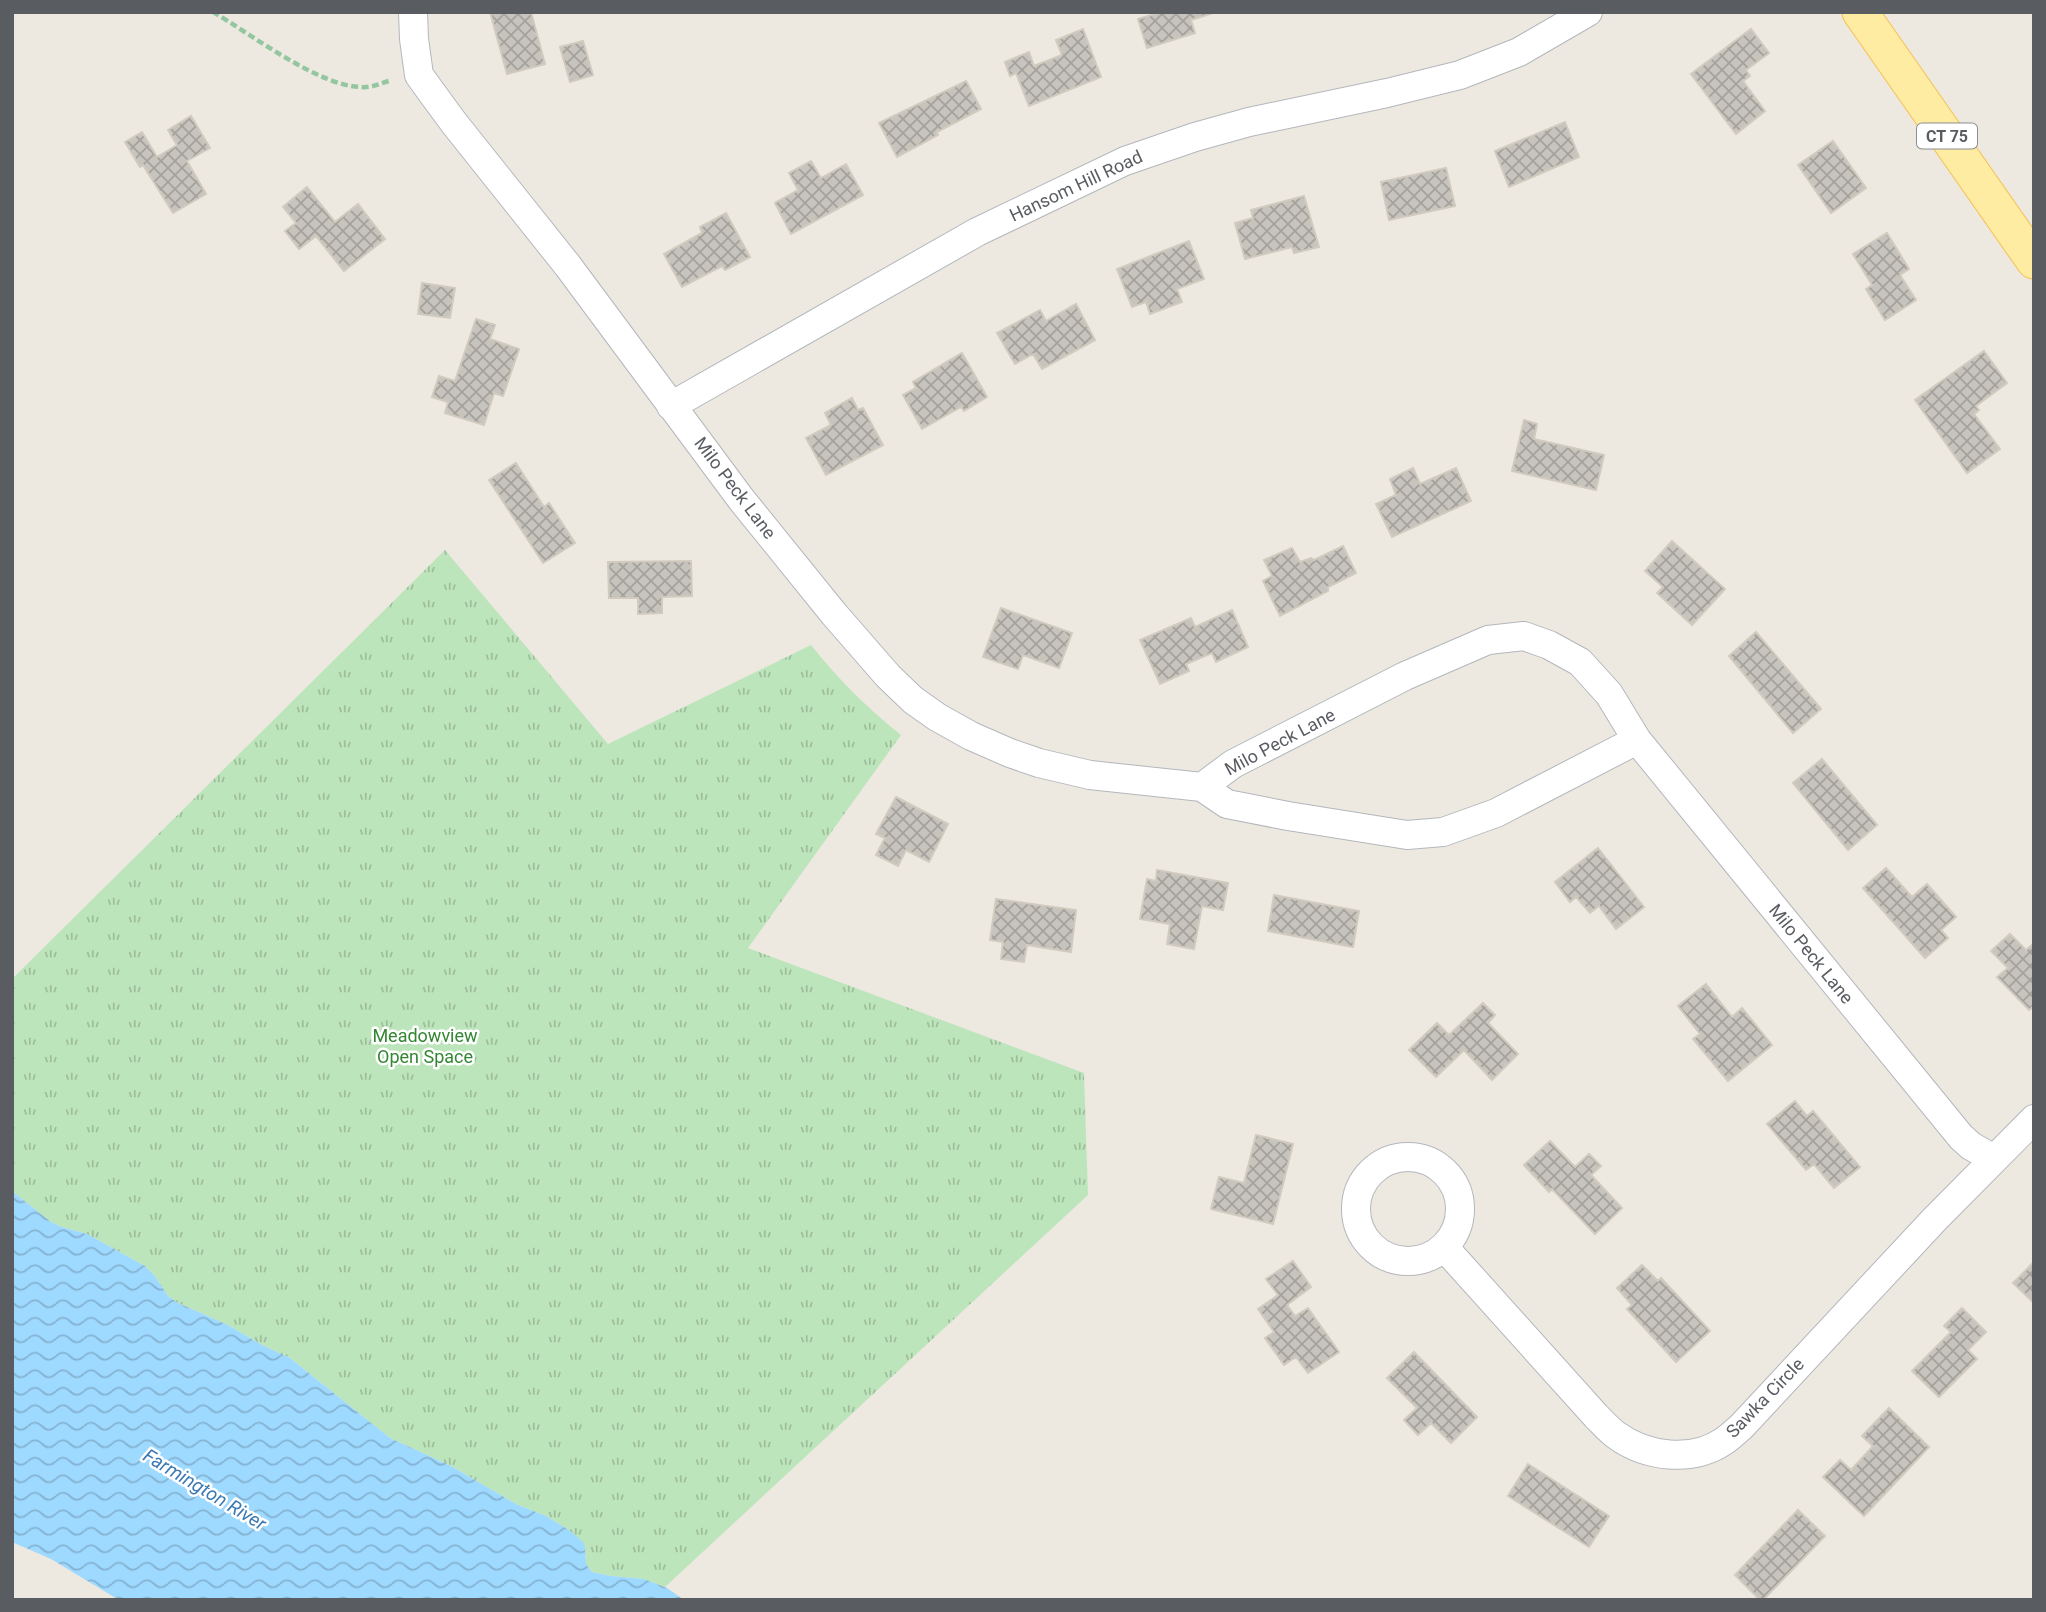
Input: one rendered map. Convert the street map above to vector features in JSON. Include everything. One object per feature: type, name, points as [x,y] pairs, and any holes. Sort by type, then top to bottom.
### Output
[{"type":"main road","name":"CT 75","points":[[1860,12],[2034,261]]},
{"type":"street","name":"Milo Peck Lane","points":[[413,12],[419,75],[454,123],[568,266],[741,499],[834,614],[888,676],[937,718],[971,736],[1040,763],[1090,775],[1202,787],[1227,804],[1407,835],[1443,832],[1496,813],[1637,740]]},
{"type":"street","name":"Hansom Hill Road","points":[[671,406],[978,232],[1125,161],[1249,122],[1460,75],[1519,52],[1588,12]]},
{"type":"street","name":"Milo Peck Lane","points":[[1202,787],[1233,764],[1405,676],[1488,640],[1524,636],[1549,645],[1580,662],[1609,694],[1637,740],[1961,1137],[1994,1159]]},
{"type":"street","name":"Sawka Circle","points":[[1444,1247],[1616,1435],[1661,1455],[1702,1451],[1723,1442],[1741,1427],[2034,1119]]},
{"type":"path","points":[[212,12],[302,66],[343,85],[375,86],[419,69]]},
{"type":"green space","name":"Meadowview Open Space","points":[[445,550],[608,744],[811,645],[853,693],[901,735],[748,948],[1084,1073],[1088,1195],[665,1587],[644,1579],[592,1572],[586,1564],[585,1547],[569,1530],[546,1516],[516,1504],[451,1466],[390,1438],[290,1358],[228,1325],[178,1303],[168,1296],[145,1266],[87,1234],[51,1222],[12,1191],[12,979]]},
{"type":"water","name":"Farmington River","points":[[12,1191],[51,1222],[87,1234],[145,1266],[168,1296],[178,1303],[228,1325],[290,1358],[390,1438],[451,1466],[516,1504],[546,1516],[569,1530],[583,1542],[586,1564],[592,1572],[644,1579],[667,1588],[684,1600],[119,1600],[51,1559],[12,1542]]},
{"type":"building","points":[[490,12],[531,12],[545,64],[507,74]]},
{"type":"building","points":[[1155,12],[1216,12],[1191,20],[1195,33],[1147,48],[1138,19]]},
{"type":"building","points":[[1083,29],[1101,77],[1029,106],[1016,73],[1010,76],[1005,62],[1029,52],[1034,66],[1062,55],[1056,40]]},
{"type":"building","points":[[1751,29],[1769,53],[1746,70],[1750,76],[1743,81],[1765,111],[1736,134],[1691,74]]},
{"type":"building","points":[[583,41],[593,75],[570,82],[560,47]]},
{"type":"building","points":[[966,81],[981,109],[897,157],[879,123]]},
{"type":"building","points":[[191,116],[210,148],[187,161],[206,194],[173,213],[125,142],[142,132],[157,157],[177,145],[168,130]]},
{"type":"building","points":[[1565,122],[1579,157],[1509,187],[1495,151]]},
{"type":"building","points":[[1833,141],[1866,188],[1831,213],[1798,165]]},
{"type":"building","points":[[811,161],[821,178],[846,164],[863,195],[791,234],[775,203],[798,190],[789,173]]},
{"type":"building","points":[[1446,168],[1455,206],[1389,220],[1381,182]]},
{"type":"building","points":[[307,187],[335,222],[358,204],[385,239],[344,271],[316,236],[299,249],[285,231],[296,223],[283,207]]},
{"type":"building","points":[[1304,196],[1319,247],[1294,253],[1292,247],[1245,259],[1235,223],[1253,218],[1251,210]]},
{"type":"building","points":[[726,213],[750,257],[725,270],[722,266],[682,287],[664,254],[702,233],[700,227]]},
{"type":"building","points":[[1887,233],[1909,269],[1900,275],[1916,300],[1885,320],[1866,289],[1872,285],[1853,254]]},
{"type":"building","points":[[1189,241],[1204,279],[1177,289],[1182,302],[1150,314],[1146,302],[1132,307],[1117,269]]},
{"type":"building","points":[[422,283],[455,288],[450,318],[418,314]]},
{"type":"building","points":[[1076,304],[1095,340],[1042,369],[1033,354],[1015,364],[997,333],[1040,310],[1046,321]]},
{"type":"building","points":[[476,319],[495,325],[490,339],[519,349],[503,396],[494,393],[484,425],[445,413],[448,402],[432,397],[439,376],[455,381]]},
{"type":"building","points":[[1984,351],[2007,383],[1976,406],[1979,410],[1974,414],[2000,449],[1967,473],[1915,400]]},
{"type":"building","points":[[962,353],[987,397],[964,411],[961,407],[922,429],[903,395],[916,388],[913,382]]},
{"type":"building","points":[[852,398],[858,410],[863,408],[883,445],[826,475],[806,438],[831,425],[825,413]]},
{"type":"building","points":[[1524,420],[1537,424],[1534,439],[1604,455],[1596,490],[1512,471]]},
{"type":"building","points":[[516,463],[544,507],[549,503],[575,543],[543,563],[489,480]]},
{"type":"building","points":[[1413,468],[1420,484],[1456,468],[1471,501],[1392,537],[1376,504],[1396,495],[1390,479]]},
{"type":"building","points":[[1672,541],[1725,589],[1692,625],[1657,593],[1663,587],[1645,571]]},
{"type":"building","points":[[1343,546],[1356,573],[1280,616],[1263,581],[1272,576],[1264,560],[1292,548],[1300,562],[1311,558],[1314,560]]},
{"type":"building","points":[[691,561],[692,596],[662,597],[662,613],[638,614],[638,598],[609,598],[608,562]]},
{"type":"building","points":[[1001,608],[1072,633],[1059,668],[1023,655],[1018,669],[983,657]]},
{"type":"building","points":[[1232,610],[1248,647],[1216,662],[1212,653],[1186,664],[1189,671],[1160,684],[1140,640],[1191,618],[1195,627]]},
{"type":"building","points":[[1756,632],[1821,709],[1793,733],[1729,656]]},
{"type":"building","points":[[1822,759],[1877,825],[1848,850],[1793,783]]},
{"type":"building","points":[[896,797],[948,824],[929,862],[906,850],[898,866],[876,855],[885,838],[876,834]]},
{"type":"building","points":[[1598,848],[1644,907],[1616,929],[1599,906],[1590,913],[1576,897],[1570,902],[1555,882]]},
{"type":"building","points":[[1886,868],[1912,897],[1927,884],[1956,917],[1941,930],[1948,938],[1925,958],[1863,888]]},
{"type":"building","points":[[1157,870],[1228,883],[1223,910],[1202,906],[1194,949],[1167,944],[1170,924],[1140,919],[1147,879],[1156,881]]},
{"type":"building","points":[[1274,895],[1359,911],[1353,947],[1268,931]]},
{"type":"building","points":[[996,899],[1076,910],[1071,952],[1027,945],[1024,962],[1001,959],[1003,942],[990,940]]},
{"type":"building","points":[[2010,934],[2026,950],[2034,943],[2034,1006],[2029,1010],[1997,977],[2008,968],[1991,951]]},
{"type":"building","points":[[1706,984],[1732,1017],[1742,1008],[1772,1045],[1728,1081],[1693,1039],[1700,1034],[1678,1006]]},
{"type":"building","points":[[1483,1003],[1495,1015],[1488,1023],[1518,1054],[1492,1080],[1464,1050],[1436,1077],[1409,1050],[1437,1023],[1449,1035]]},
{"type":"building","points":[[1795,1101],[1807,1116],[1813,1111],[1860,1167],[1834,1188],[1814,1164],[1806,1170],[1767,1124]]},
{"type":"building","points":[[1256,1135],[1293,1144],[1273,1224],[1211,1209],[1219,1177],[1244,1183]]},
{"type":"building","points":[[1550,1141],[1575,1167],[1589,1154],[1601,1166],[1591,1175],[1622,1208],[1595,1234],[1552,1189],[1549,1192],[1524,1165]]},
{"type":"building","points":[[1293,1261],[1311,1287],[1287,1305],[1295,1316],[1308,1308],[1339,1352],[1308,1373],[1296,1357],[1284,1365],[1265,1338],[1274,1332],[1258,1309],[1278,1295],[1266,1279]]},
{"type":"building","points":[[2034,1262],[2034,1303],[2013,1283]]},
{"type":"building","points":[[1642,1265],[1658,1281],[1661,1278],[1710,1331],[1676,1362],[1627,1309],[1632,1305],[1617,1288]]},
{"type":"building","points":[[1962,1308],[1986,1332],[1968,1350],[1977,1359],[1939,1397],[1912,1371],[1951,1332],[1944,1326]]},
{"type":"building","points":[[1414,1352],[1477,1417],[1451,1443],[1431,1423],[1418,1435],[1404,1420],[1417,1408],[1387,1378]]},
{"type":"building","points":[[1889,1408],[1929,1447],[1864,1516],[1823,1477],[1840,1460],[1851,1470],[1873,1446],[1862,1436]]},
{"type":"building","points":[[1528,1464],[1609,1516],[1589,1547],[1508,1496]]},
{"type":"building","points":[[1798,1510],[1825,1536],[1763,1600],[1760,1600],[1735,1575]]}]
